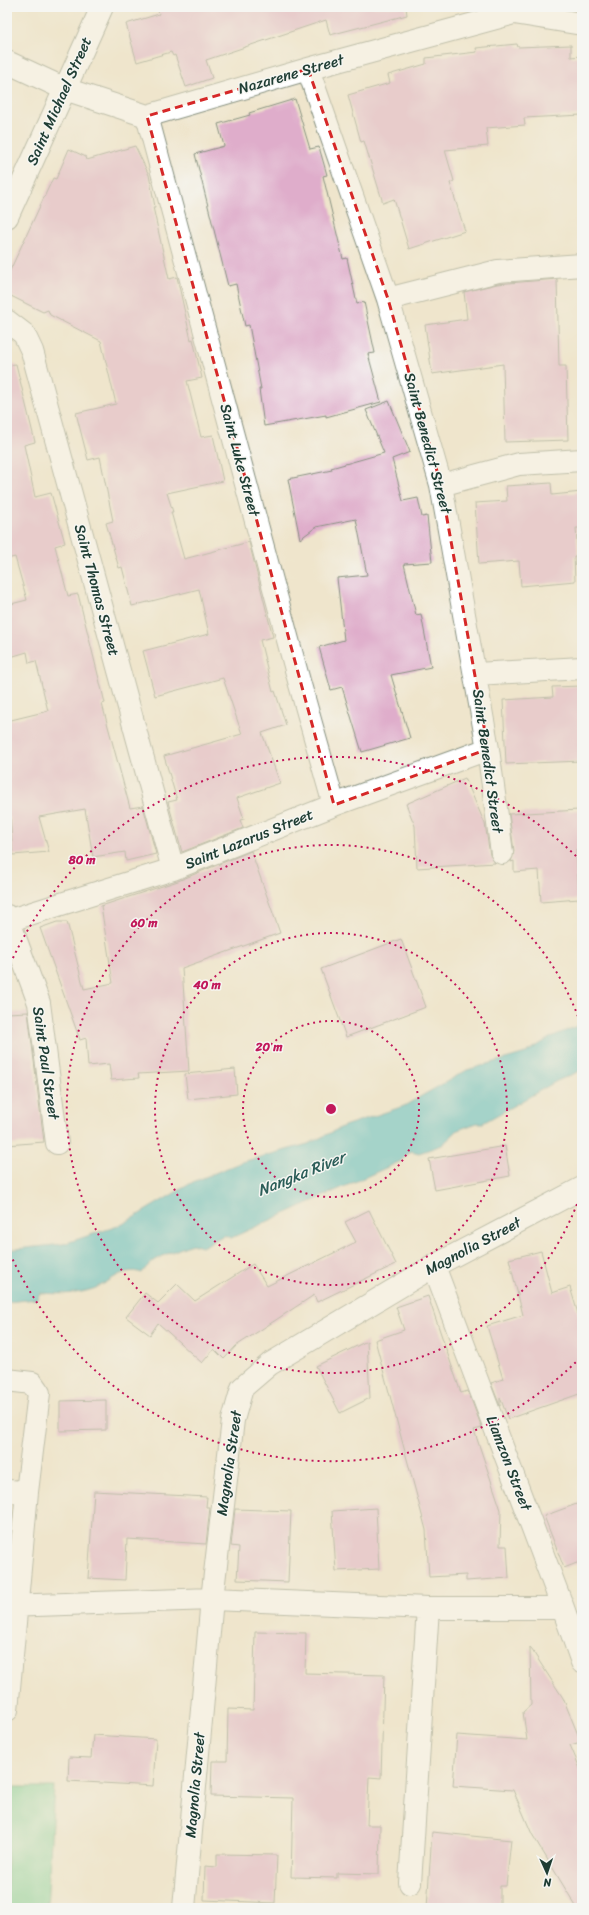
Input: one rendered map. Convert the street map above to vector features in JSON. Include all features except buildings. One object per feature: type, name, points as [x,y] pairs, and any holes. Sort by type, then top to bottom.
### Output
[{"type":"street","name":"Saint Michael Street","points":[[7,217],[102,7]]},
{"type":"street","name":"Nazarene Street","points":[[147,116],[514,10],[582,24]]},
{"type":"street","points":[[7,62],[65,89],[147,116]]},
{"type":"street","name":"Saint Benedict Street","points":[[308,69],[388,299],[442,485],[476,674],[502,853]]},
{"type":"street","name":"Saint Luke Street","points":[[147,116],[334,805]]},
{"type":"street","points":[[388,299],[498,271],[582,265]]},
{"type":"street","name":"Saint Thomas Street","points":[[7,321],[24,334],[32,351],[173,869]]},
{"type":"street","points":[[442,485],[519,464],[582,460]]},
{"type":"street","points":[[476,674],[582,668]]},
{"type":"street","name":"Saint Lazarus Street","points":[[7,919],[173,869],[334,805],[488,749]]},
{"type":"street","name":"Saint Paul Street","points":[[7,919],[39,1003],[57,1143]]},
{"type":"street","name":"Magnolia Street","points":[[184,1908],[212,1599],[233,1420],[242,1388],[270,1364],[434,1266],[582,1188]]},
{"type":"street","name":"Liamzon Street","points":[[434,1266],[582,1662]]},
{"type":"street","points":[[7,1380],[32,1383],[39,1393],[17,1492],[7,1710]]},
{"type":"street","points":[[12,1606],[212,1599],[428,1608],[563,1608]]},
{"type":"street","points":[[410,1883],[428,1608]]},
{"type":"highlighted area","points":[[308,69],[388,299],[441,485],[488,749],[334,805],[147,116]]},
{"type":"green space","points":[[7,1787],[54,1787],[47,1908],[7,1908]]},
{"type":"water","name":"Nangka River","points":[[582,1024],[582,1070],[557,1081],[483,1123],[477,1123],[458,1130],[442,1145],[419,1153],[411,1151],[401,1161],[231,1238],[224,1235],[202,1247],[192,1244],[171,1252],[146,1267],[142,1273],[135,1271],[122,1273],[87,1291],[67,1294],[40,1293],[37,1299],[7,1302],[7,1250],[63,1244],[121,1225],[193,1182],[242,1162],[308,1144],[344,1126],[404,1106],[467,1070],[526,1053],[551,1037]]}]
